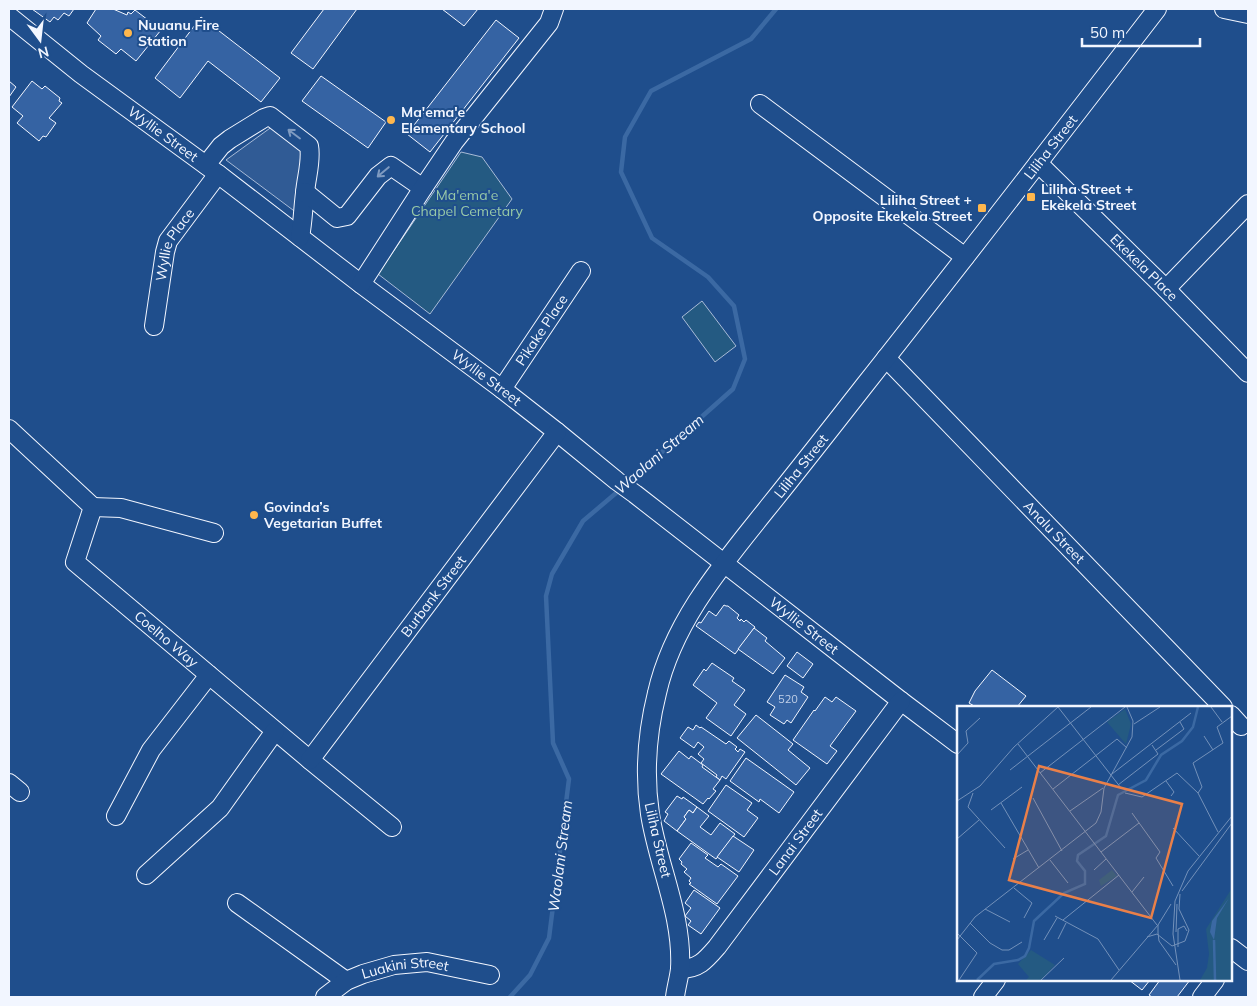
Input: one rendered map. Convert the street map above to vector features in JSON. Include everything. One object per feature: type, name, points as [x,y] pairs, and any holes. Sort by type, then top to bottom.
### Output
[{"type":"street","points":[[361,284],[422,188],[454,142],[549,22],[554,9]]},
{"type":"street","name":"Liliha Street","points":[[675,997],[680,969],[677,926],[655,838],[647,768],[649,734],[657,692],[666,663],[691,610],[724,564],[1157,9]]},
{"type":"street","points":[[1224,9],[1248,14]]},
{"type":"street","name":"Wyllie Street","points":[[9,16],[88,79],[502,389],[617,482],[957,743]]},
{"type":"street","points":[[760,104],[965,257]]},
{"type":"street","name":"Wyllie Place","points":[[154,326],[168,241],[212,170],[221,146],[270,116],[309,146],[310,153],[305,192]]},
{"type":"street","name":"Ekekela Place","points":[[1038,163],[1248,372]]},
{"type":"street","points":[[305,192],[337,218],[347,216],[378,176],[391,166],[422,188]]},
{"type":"street","points":[[300,237],[305,192]]},
{"type":"street","points":[[1166,289],[1248,204]]},
{"type":"street","name":"Pikake Place","points":[[502,389],[581,270]]},
{"type":"street","name":"Analu Street","points":[[886,358],[1222,706]]},
{"type":"street","points":[[9,429],[93,508],[121,508],[214,532]]},
{"type":"street","name":"Burbank Street","points":[[310,760],[557,432]]},
{"type":"street","name":"Coelho Way","points":[[93,508],[75,562],[392,827]]},
{"type":"street","points":[[116,816],[151,750],[209,675]]},
{"type":"street","name":"Lanai Street","points":[[680,969],[689,969],[700,965],[717,947],[901,701]]},
{"type":"street","points":[[146,875],[220,808],[275,731]]},
{"type":"street","points":[[237,903],[346,981]]},
{"type":"street","name":"Luakini Street","points":[[325,997],[346,981],[394,965],[427,962],[490,975]]},
{"type":"street","points":[[983,997],[995,981]]},
{"type":"street","points":[[1202,997],[1214,981]]},
{"type":"green space","name":"Ma'ema'e Chapel Cemetary","points":[[461,152],[482,157],[512,199],[430,314],[378,274]]},
{"type":"green space","points":[[702,301],[736,346],[715,362],[682,317]]},
{"type":"shaded area","points":[[273,126],[311,155],[309,222],[226,160]]},
{"type":"building","points":[[32,9],[74,9],[69,16],[64,13],[58,20],[54,17],[50,22]]},
{"type":"building","name":"Nuuanu Fire Station","points":[[96,9],[113,9],[127,15],[128,12],[131,14],[135,10],[161,30],[136,61],[121,49],[116,54],[98,40],[101,36],[87,23]]},
{"type":"building","points":[[324,9],[357,9],[313,69],[291,53]]},
{"type":"building","points":[[442,9],[478,9],[464,26]]},
{"type":"building","points":[[201,17],[280,78],[261,102],[208,61],[180,98],[155,78]]},
{"type":"building","points":[[496,20],[519,38],[430,152],[407,134]]},
{"type":"building","points":[[321,76],[386,122],[368,148],[302,101]]},
{"type":"building","points":[[9,81],[16,87],[9,97]]},
{"type":"building","points":[[32,81],[42,89],[45,86],[60,98],[59,101],[62,103],[49,118],[56,123],[46,137],[43,136],[39,141],[17,123],[23,116],[12,107]]},
{"type":"building","points":[[724,605],[739,615],[737,618],[740,621],[741,619],[744,622],[746,620],[755,627],[735,654],[696,626],[699,622],[701,623],[709,611],[716,616]]},
{"type":"building","points":[[754,628],[767,638],[765,641],[785,658],[773,674],[738,649]]},
{"type":"building","points":[[797,652],[813,664],[803,678],[787,666]]},
{"type":"building","points":[[712,663],[734,678],[732,681],[745,690],[734,705],[746,714],[731,736],[706,718],[717,703],[693,685],[704,669],[706,671]]},
{"type":"building","points":[[992,670],[1026,696],[1018,706],[974,706],[969,703],[975,691]]},
{"type":"building","points":[[785,675],[804,687],[801,692],[808,697],[791,723],[787,720],[784,724],[770,715],[775,707],[767,702]]},
{"type":"building","points":[[825,697],[832,702],[836,697],[856,711],[830,746],[837,751],[827,764],[793,740]]},
{"type":"building","points":[[756,715],[793,744],[788,750],[810,768],[796,785],[737,738]]},
{"type":"building","points":[[696,725],[726,744],[729,741],[737,747],[735,749],[738,752],[740,749],[745,752],[726,779],[722,776],[720,780],[716,777],[717,775],[701,763],[704,759],[698,754],[704,747],[698,742],[694,748],[680,738],[688,727],[693,730]]},
{"type":"building","points":[[679,751],[689,759],[691,756],[720,780],[713,789],[716,791],[703,804],[661,774]]},
{"type":"building","points":[[746,758],[794,792],[779,813],[760,799],[759,802],[730,781]]},
{"type":"building","points":[[726,785],[752,803],[747,810],[758,818],[744,837],[708,811]]},
{"type":"building","points":[[677,796],[682,799],[683,797],[697,807],[693,813],[689,810],[684,817],[686,819],[677,831],[664,821],[668,814],[665,812]]},
{"type":"building","points":[[697,807],[709,816],[700,827],[711,835],[720,823],[735,834],[716,859],[677,831],[686,819],[684,817],[689,810],[693,813]]},
{"type":"building","points":[[733,836],[754,850],[739,872],[717,857]]},
{"type":"building","points":[[691,843],[708,855],[705,858],[718,867],[721,864],[738,876],[717,904],[689,884],[691,883],[689,881],[691,878],[684,872],[687,869],[681,864],[682,862],[679,859]]},
{"type":"building","points":[[694,890],[720,908],[701,934],[688,925],[691,921],[685,916],[691,908],[685,903]]},
{"type":"building","points":[[1130,981],[1149,981],[1142,990]]},
{"type":"building","points":[[1159,981],[1189,981],[1177,997],[1152,997],[1149,995]]},
{"type":"waterway","name":"Waolani Stream","points":[[627,483],[733,389],[745,359],[734,306],[708,277],[652,238],[621,172],[625,137],[651,91],[751,39],[776,9]]},
{"type":"waterway","name":"Waolani Stream","points":[[510,997],[530,975],[549,938],[569,779],[553,743],[546,596],[552,574],[583,521],[622,488]]},
{"type":"place","name":"Nuuanu Fire Station","points":[[128,33]]},
{"type":"place","name":"Ma'ema'e Elementary School","points":[[391,120]]},
{"type":"place","name":"Liliha Street + Ekekela Street","points":[[1031,197]]},
{"type":"place","name":"Liliha Street + Opposite Ekekela Street","points":[[982,208]]},
{"type":"place","name":"Govinda’s Vegetarian Buffet","points":[[254,515]]}]
